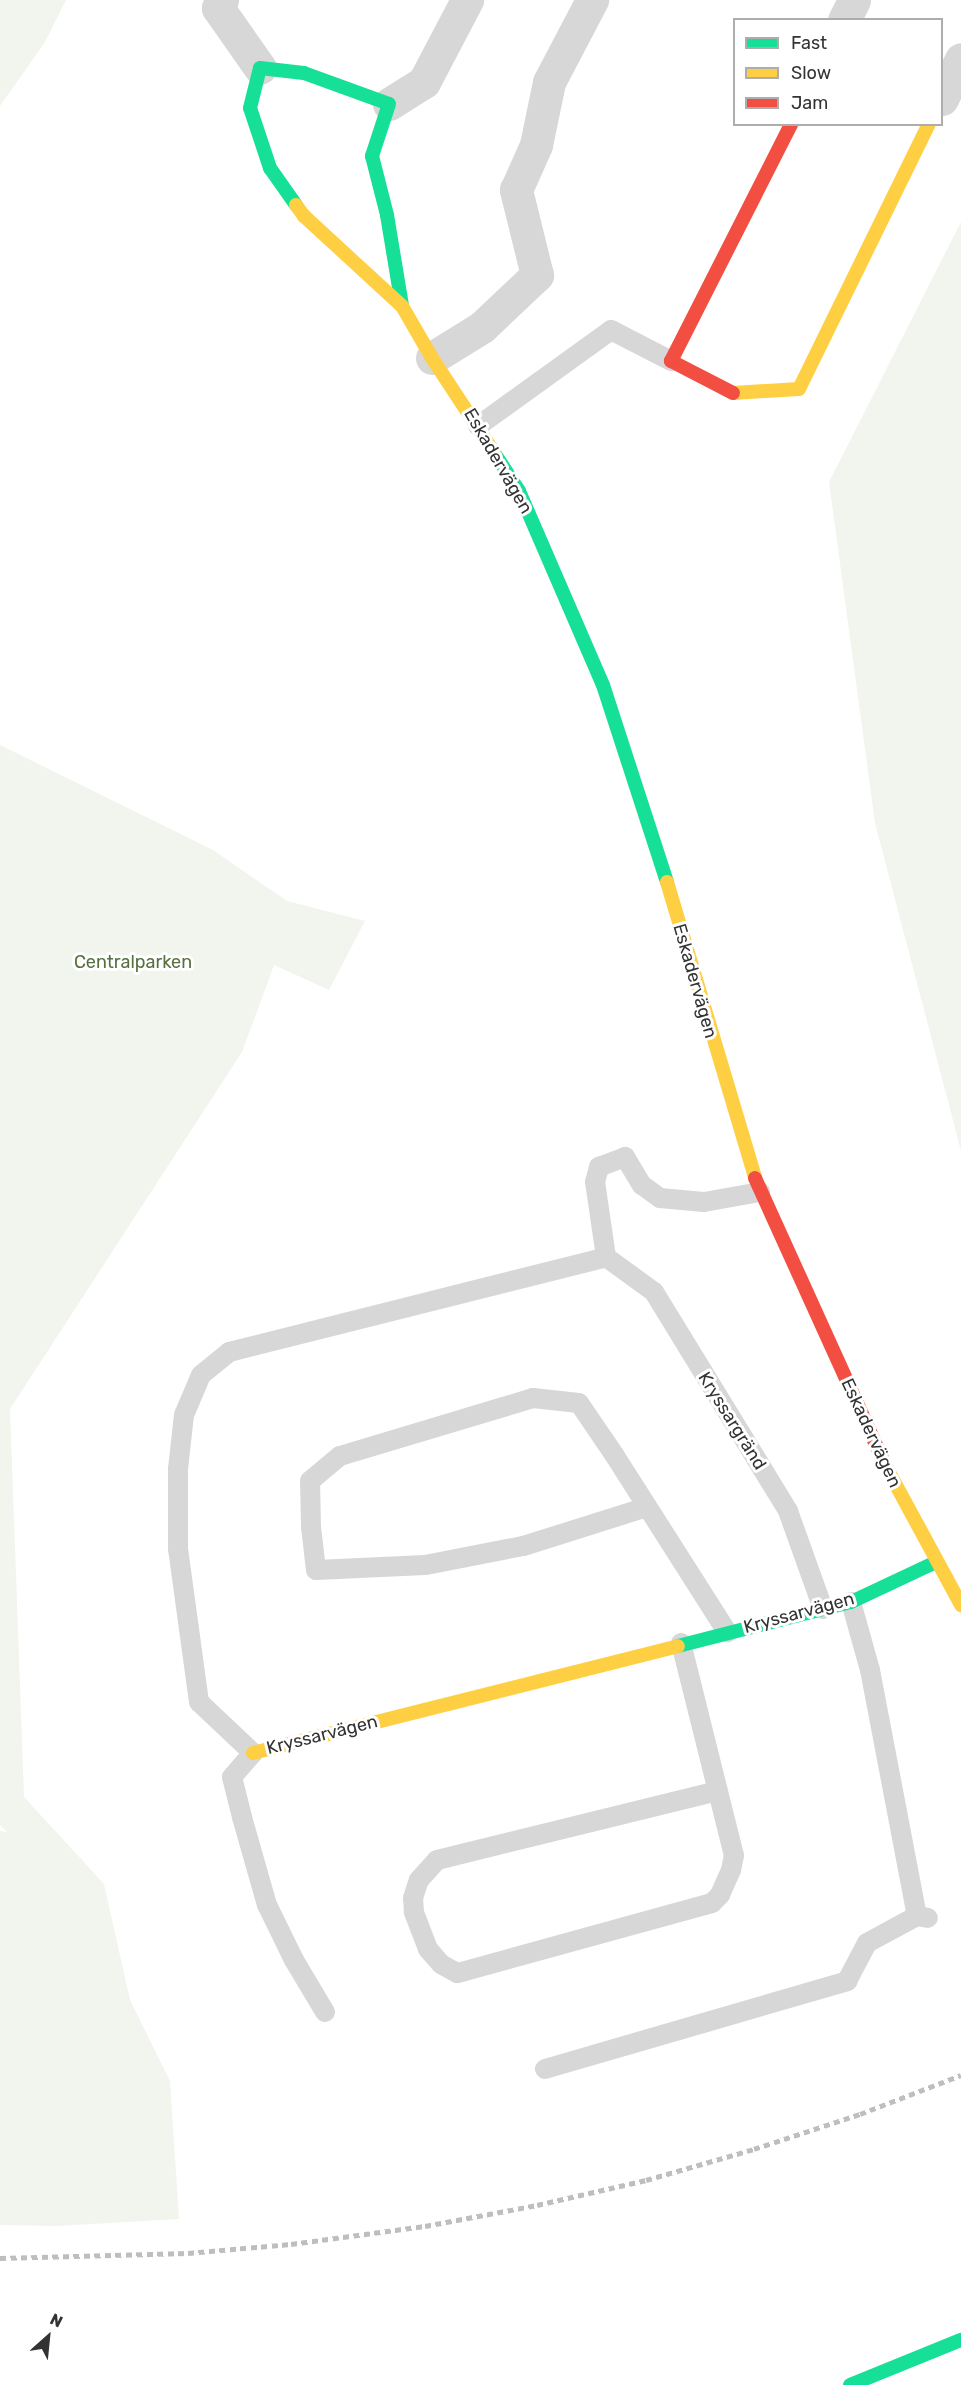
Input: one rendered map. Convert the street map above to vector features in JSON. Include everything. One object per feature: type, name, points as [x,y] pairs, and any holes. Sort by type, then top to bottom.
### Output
[{"type":"street","points":[[222,0],[218,8],[260,68],[304,73],[389,104],[424,82],[467,0]]},
{"type":"street","points":[[432,358],[482,327],[537,275],[516,190],[536,145],[549,82],[592,0]]},
{"type":"street","points":[[845,18],[854,0]]},
{"type":"street","points":[[943,97],[961,60]]},
{"type":"street","name":"Eskadervägen","points":[[260,68],[250,108],[270,168],[304,216],[402,306],[432,358],[519,491],[603,685],[656,846],[745,1149],[760,1192],[895,1487],[961,1605]]},
{"type":"street","name":"Eskadervägen","points":[[389,104],[372,156],[387,215],[402,306]]},
{"type":"street","points":[[790,126],[671,361],[736,395],[799,389],[928,126]]},
{"type":"street","name":"Kryssarvägen","points":[[253,1753],[681,1643],[851,1602],[936,1562]]},
{"type":"street","points":[[850,2385],[958,2347]]},
{"type":"lane","points":[[478,426],[611,330],[671,361]]},
{"type":"lane","points":[[606,1257],[595,1182],[599,1167],[625,1157],[642,1185],[660,1198],[704,1202],[760,1192]]},
{"type":"lane","name":"Kryssarvägen","points":[[253,1753],[199,1702],[178,1549],[178,1469],[184,1415],[201,1375],[229,1352],[606,1257]]},
{"type":"lane","name":"Kryssargränd","points":[[606,1257],[654,1292],[788,1511],[823,1609]]},
{"type":"lane","name":"Kryssarvägen","points":[[647,1507],[523,1546],[425,1565],[316,1570],[311,1527],[310,1481],[339,1456],[533,1398],[579,1403],[647,1507],[727,1632]]},
{"type":"lane","points":[[545,2069],[847,1981],[867,1944],[923,1917],[870,1670],[851,1602]]},
{"type":"lane","points":[[681,1643],[734,1854],[731,1870],[720,1895],[712,1903],[457,1973],[441,1964],[428,1949],[414,1912],[413,1898],[419,1880],[437,1860],[718,1791]]},
{"type":"lane","points":[[253,1753],[232,1777],[242,1818],[267,1905],[294,1960],[325,2012]]},
{"type":"green space","points":[[0,0],[66,0],[45,42],[0,106]]},
{"type":"green space","points":[[961,222],[961,1151],[875,823],[829,482]]},
{"type":"green space","name":"Centralparken","points":[[0,745],[213,850],[287,901],[365,921],[329,990],[274,965],[242,1052],[10,1409],[24,1797],[104,1884],[130,2000],[170,2081],[179,2219],[56,2226],[0,2225],[0,1831],[7,1832],[0,1825]]},
{"type":"railway","points":[[0,2258],[188,2253],[291,2244],[425,2226],[537,2205],[646,2180],[754,2149],[860,2114],[961,2075]]},
{"type":"traffic: fast","points":[[296,205],[270,168],[250,108],[260,68],[304,73],[389,104],[372,156],[387,215],[402,306]]},
{"type":"traffic: fast","points":[[495,454],[519,491],[603,685],[667,882]]},
{"type":"traffic: fast","points":[[678,1646],[851,1602],[936,1562]]},
{"type":"traffic: fast","points":[[850,2385],[961,2340]]},
{"type":"traffic: slow","points":[[733,393],[799,389],[928,126]]},
{"type":"traffic: slow","points":[[296,205],[304,216],[402,306],[432,358],[495,454]]},
{"type":"traffic: slow","points":[[667,882],[755,1178]]},
{"type":"traffic: slow","points":[[884,1463],[961,1605]]},
{"type":"traffic: slow","points":[[253,1753],[678,1646]]},
{"type":"traffic: jam","points":[[733,393],[671,361],[790,126]]},
{"type":"traffic: jam","points":[[755,1178],[884,1463]]}]
